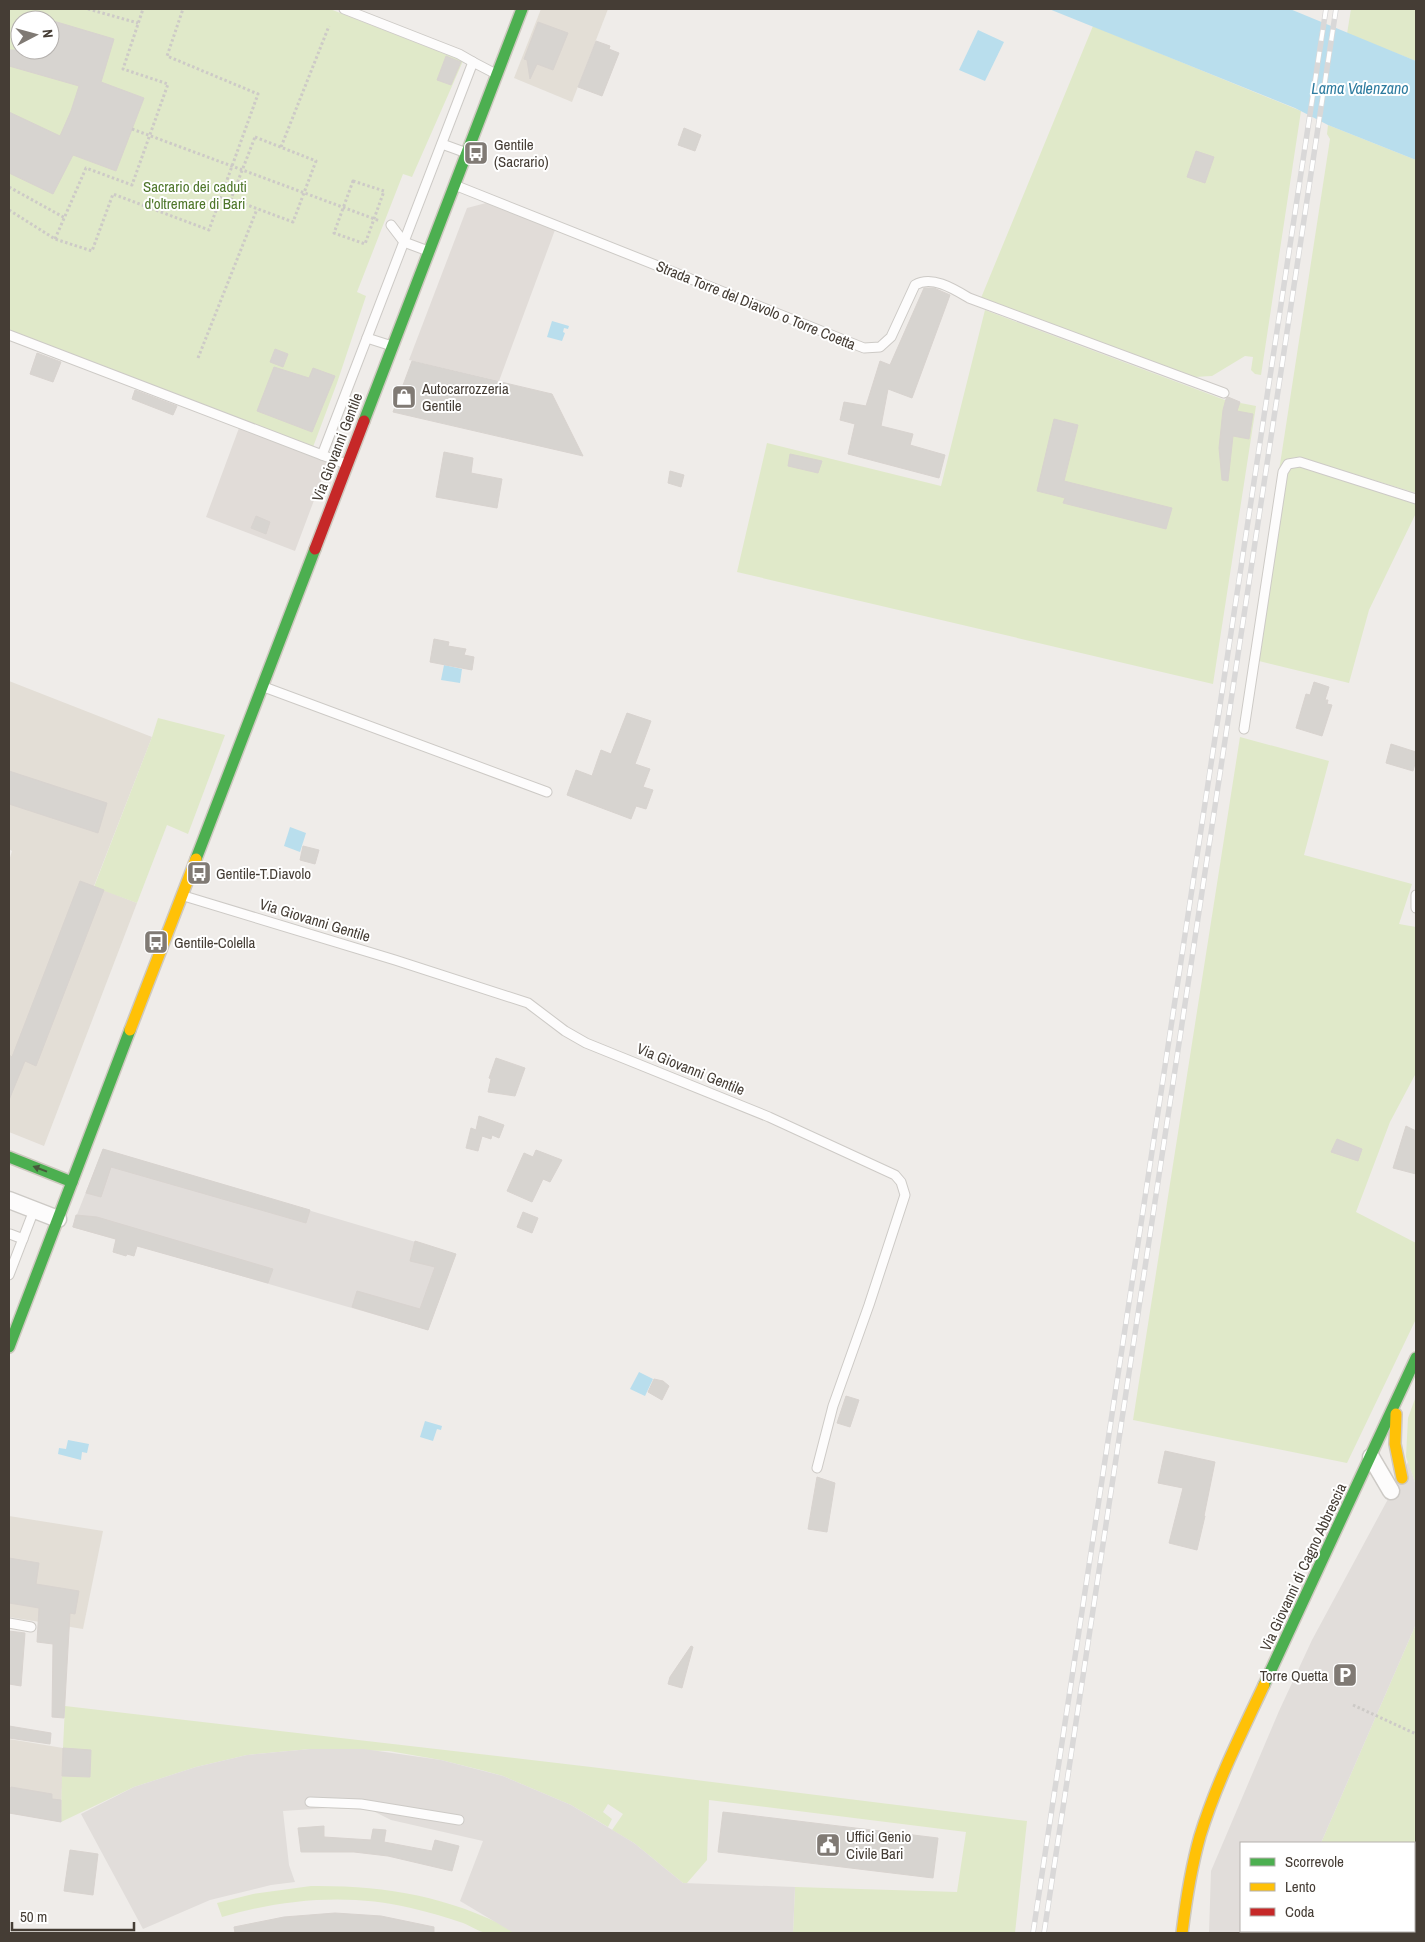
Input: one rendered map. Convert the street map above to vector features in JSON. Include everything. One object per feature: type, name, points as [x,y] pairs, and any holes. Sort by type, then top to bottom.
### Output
[{"type":"main road","name":"Via Giovanni Gentile","points":[[10,1339],[58,1219],[522,9]]},
{"type":"main road","points":[[9,1157],[72,1182]]},
{"type":"main road","name":"Via Giovanni di Cagno Abbrescia","points":[[1182,1933],[1188,1890],[1200,1837],[1211,1803],[1248,1718],[1416,1358]]},
{"type":"main road","points":[[1401,1392],[1394,1420],[1394,1433],[1402,1478]]},
{"type":"street","points":[[9,1200],[58,1219]]},
{"type":"street","points":[[1372,1455],[1392,1465],[1402,1478]]},
{"type":"street","points":[[1372,1455],[1391,1491]]},
{"type":"lane","points":[[344,9],[459,54],[497,74]]},
{"type":"lane","points":[[322,455],[473,62]]},
{"type":"lane","points":[[442,144],[466,153]]},
{"type":"lane","name":"Strada Torre del Diavolo o Torre Coetta","points":[[454,185],[864,348],[880,347],[891,337],[915,285],[922,281],[932,281],[956,290],[969,298],[1224,393]]},
{"type":"lane","points":[[392,225],[404,242],[428,251]]},
{"type":"lane","points":[[9,335],[347,464]]},
{"type":"lane","points":[[367,338],[392,346]]},
{"type":"lane","points":[[1244,728],[1283,472],[1288,464],[1300,462],[1416,499]]},
{"type":"lane","points":[[261,686],[547,792]]},
{"type":"lane","points":[[1416,895],[1416,908]]},
{"type":"lane","name":"Via Giovanni Gentile","points":[[182,896],[358,948],[528,1003],[586,1043],[769,1117],[895,1175],[901,1182],[905,1194],[869,1305],[833,1406],[818,1468]]},
{"type":"lane","points":[[9,1275],[34,1210]]},
{"type":"lane","points":[[10,1234],[23,1239]]},
{"type":"lane","points":[[9,1623],[31,1627]]},
{"type":"lane","points":[[310,1802],[361,1804],[459,1820]]},
{"type":"path","points":[[88,9],[138,23]]},
{"type":"path","points":[[54,239],[86,168],[132,185],[168,84],[123,69],[143,9]]},
{"type":"path","points":[[9,210],[54,239],[92,252],[113,194],[209,230],[258,94],[167,56],[183,9]]},
{"type":"path","points":[[281,147],[328,26]]},
{"type":"path","points":[[132,129],[392,225]]},
{"type":"path","points":[[255,137],[316,160],[293,222],[232,199],[242,170],[255,137]]},
{"type":"path","points":[[353,181],[384,192],[366,244],[334,233],[344,208],[353,181]]},
{"type":"path","points":[[9,187],[65,218]]},
{"type":"path","points":[[198,358],[258,209]]},
{"type":"path","points":[[1353,1705],[1416,1734]]},
{"type":"shaded area","points":[[541,9],[608,9],[572,102],[514,78]]},
{"type":"shaded area","points":[[486,203],[555,230],[499,381],[409,360],[467,208]]},
{"type":"shaded area","points":[[239,428],[328,463],[295,551],[206,517]]},
{"type":"shaded area","points":[[9,681],[152,737],[94,886],[137,903],[44,1146],[9,1132],[9,861],[12,851],[9,849]]},
{"type":"shaded area","points":[[103,1149],[456,1254],[428,1330],[72,1227]]},
{"type":"shaded area","name":"Torre Quetta","points":[[1408,1462],[1416,1485],[1416,1624],[1321,1842],[1240,1842],[1240,1932],[1300,1933],[1209,1933],[1211,1871],[1279,1711],[1312,1640]]},
{"type":"shaded area","points":[[9,1516],[103,1531],[83,1629],[9,1617]]},
{"type":"shaded area","points":[[9,1739],[63,1748],[61,1822],[9,1813]]},
{"type":"shaded area","points":[[310,1749],[364,1749],[441,1760],[503,1776],[571,1805],[634,1843],[683,1883],[795,1887],[793,1933],[514,1933],[460,1901],[483,1841],[391,1820],[371,1810],[328,1808],[283,1811],[289,1865],[295,1882],[271,1885],[210,1900],[143,1929],[81,1814],[134,1787],[196,1767],[247,1755]]},
{"type":"green space","name":"Sacrario dei caduti d'oltremare di Bari","points":[[9,9],[330,9],[463,61],[412,177],[403,174],[357,292],[366,296],[313,447],[9,330]]},
{"type":"green space","points":[[1351,9],[1416,9],[1416,61],[1347,34]]},
{"type":"green space","points":[[1093,26],[1301,111],[1261,375],[1255,374],[1251,370],[1253,357],[1245,356],[1212,376],[1194,377],[981,298]]},
{"type":"green space","points":[[1328,125],[1416,160],[1416,493],[1298,457],[1286,461],[1279,471],[1330,139],[1327,134]]},
{"type":"green space","points":[[985,310],[1225,400],[1256,406],[1213,684],[737,572],[767,443],[941,486]]},
{"type":"green space","points":[[1297,466],[1416,504],[1416,513],[1369,610],[1349,683],[1259,661],[1286,473],[1292,467]]},
{"type":"green space","points":[[158,718],[225,735],[188,834],[167,825],[137,903],[94,887]]},
{"type":"green space","points":[[1240,737],[1329,761],[1304,855],[1412,884],[1399,924],[1416,927],[1416,1073],[1390,1122],[1356,1212],[1416,1243],[1416,1319],[1347,1463],[1133,1420]]},
{"type":"green space","points":[[1416,1396],[1416,1485],[1406,1457],[1408,1418]]},
{"type":"green space","points":[[1416,1624],[1416,1933],[1300,1933],[1415,1932],[1415,1842],[1321,1842]]},
{"type":"green space","points":[[65,1706],[591,1767],[1027,1821],[1015,1933],[793,1933],[795,1887],[957,1892],[966,1832],[709,1800],[707,1860],[687,1883],[683,1883],[634,1843],[612,1830],[623,1814],[608,1804],[603,1812],[612,1819],[608,1827],[571,1805],[503,1776],[441,1760],[389,1751],[310,1749],[247,1755],[196,1767],[134,1787],[61,1822],[62,1776],[90,1777],[91,1751],[63,1748]]},
{"type":"green space","points":[[311,1886],[365,1888],[418,1896],[469,1910],[518,1933],[495,1934],[484,1932],[444,1917],[388,1903],[340,1900],[292,1902],[222,1917],[217,1903],[253,1894]]},
{"type":"water","name":"Lama Valenzano","points":[[1049,9],[1290,9],[1416,61],[1416,160],[1328,125],[1295,108]]},
{"type":"water","points":[[978,30],[1004,42],[985,81],[959,70]]},
{"type":"water","points":[[552,321],[569,326],[568,329],[564,328],[563,332],[565,333],[562,341],[547,337]]},
{"type":"water","points":[[444,665],[462,669],[460,683],[441,680]]},
{"type":"water","points":[[290,827],[306,833],[300,852],[284,846]]},
{"type":"water","points":[[639,1372],[653,1379],[645,1396],[630,1389]]},
{"type":"water","points":[[425,1421],[442,1426],[441,1430],[437,1429],[433,1441],[420,1437]]},
{"type":"water","points":[[68,1440],[89,1444],[87,1453],[82,1452],[81,1460],[58,1454],[59,1448],[66,1449]]},
{"type":"building","points":[[538,22],[568,33],[553,70],[537,64],[530,79],[527,60],[524,59]]},
{"type":"building","points":[[60,23],[114,39],[101,82],[144,98],[116,171],[73,155],[53,194],[9,173],[9,112],[60,136],[79,86],[9,66],[9,50],[10,60],[60,60]]},
{"type":"building","points":[[596,41],[610,46],[609,49],[619,53],[602,96],[578,87]]},
{"type":"building","points":[[446,56],[461,62],[451,85],[437,80]]},
{"type":"building","points":[[684,128],[701,135],[695,151],[678,145]]},
{"type":"building","points":[[1196,151],[1214,157],[1205,183],[1187,177]]},
{"type":"building","points":[[924,288],[934,288],[950,295],[912,398],[888,389],[881,426],[913,434],[910,445],[945,455],[939,478],[848,454],[855,424],[840,420],[844,402],[866,406],[880,361],[890,365]]},
{"type":"building","points":[[275,349],[288,354],[283,367],[270,362]]},
{"type":"building","points":[[37,353],[61,362],[53,382],[30,374]]},
{"type":"building","points":[[412,361],[552,394],[583,456],[393,412]]},
{"type":"building","points":[[274,367],[309,378],[313,368],[335,376],[312,432],[257,411]]},
{"type":"building","points":[[135,390],[177,406],[173,415],[132,399]]},
{"type":"building","points":[[1228,397],[1240,402],[1237,411],[1253,414],[1249,439],[1233,436],[1228,481],[1222,480],[1219,448],[1223,410]]},
{"type":"building","points":[[1054,419],[1078,425],[1064,481],[1172,508],[1166,529],[1063,503],[1065,498],[1037,491]]},
{"type":"building","points":[[444,452],[473,458],[471,473],[502,479],[497,508],[436,497]]},
{"type":"building","points":[[790,454],[822,461],[818,473],[788,466]]},
{"type":"building","points":[[670,471],[684,475],[681,487],[668,483]]},
{"type":"building","points":[[256,516],[270,522],[266,534],[251,528]]},
{"type":"building","points":[[434,639],[449,642],[448,646],[466,649],[464,655],[474,657],[472,670],[430,662]]},
{"type":"building","points":[[1314,682],[1329,687],[1325,700],[1328,700],[1327,704],[1332,705],[1322,736],[1296,728],[1306,694],[1310,695]]},
{"type":"building","points":[[627,713],[651,721],[635,764],[650,769],[643,787],[653,790],[646,809],[636,806],[631,819],[567,795],[576,770],[592,776],[601,750],[611,754]]},
{"type":"building","points":[[1391,744],[1416,752],[1413,771],[1386,763]]},
{"type":"building","points":[[9,771],[107,803],[98,833],[9,804]]},
{"type":"building","points":[[303,846],[319,850],[315,864],[300,860]]},
{"type":"building","points":[[80,881],[104,890],[36,1066],[25,1061],[9,1100],[9,1055],[12,1057]]},
{"type":"building","points":[[496,1058],[525,1068],[515,1096],[488,1092],[491,1079],[489,1078]]},
{"type":"building","points":[[479,1116],[504,1125],[499,1138],[492,1135],[491,1139],[482,1136],[478,1151],[466,1148],[471,1128],[476,1130]]},
{"type":"building","points":[[1406,1126],[1416,1131],[1416,1174],[1393,1168]]},
{"type":"building","points":[[1337,1139],[1362,1149],[1358,1161],[1331,1152]]},
{"type":"building","points":[[103,1149],[310,1210],[306,1223],[111,1167],[101,1197],[86,1193]]},
{"type":"building","points":[[536,1150],[562,1160],[550,1182],[543,1179],[532,1202],[507,1191],[524,1153],[533,1157]]},
{"type":"building","points":[[523,1212],[538,1218],[532,1233],[517,1227]]},
{"type":"building","points":[[76,1215],[97,1217],[273,1269],[268,1283],[137,1246],[134,1256],[127,1254],[126,1256],[113,1252],[116,1239],[73,1227]]},
{"type":"building","points":[[415,1241],[456,1254],[428,1330],[352,1307],[357,1291],[420,1309],[435,1267],[410,1261]]},
{"type":"building","points":[[654,1379],[663,1381],[669,1386],[662,1400],[648,1392]]},
{"type":"building","points":[[846,1396],[859,1400],[850,1427],[837,1423]]},
{"type":"building","points":[[1165,1451],[1215,1462],[1197,1550],[1169,1543],[1183,1488],[1158,1483]]},
{"type":"building","points":[[817,1477],[835,1483],[827,1532],[808,1529]]},
{"type":"building","points":[[9,1558],[39,1563],[36,1584],[79,1591],[75,1614],[70,1613],[64,1718],[52,1717],[53,1644],[37,1642],[39,1608],[9,1603]]},
{"type":"building","points":[[9,1631],[25,1633],[21,1686],[9,1684]]},
{"type":"building","points":[[691,1646],[693,1647],[682,1688],[668,1684],[670,1677]]},
{"type":"building","points":[[9,1726],[51,1733],[50,1744],[9,1738]]},
{"type":"building","points":[[63,1748],[91,1750],[90,1777],[62,1776]]},
{"type":"building","points":[[11,1787],[52,1794],[52,1799],[61,1800],[61,1822],[9,1813],[9,1791]]},
{"type":"building","name":"Uffici Genio Civile Bari","points":[[723,1812],[938,1838],[933,1878],[718,1852]]},
{"type":"building","points":[[324,1826],[324,1837],[371,1840],[373,1829],[386,1830],[384,1842],[432,1851],[435,1840],[459,1846],[452,1871],[388,1856],[354,1852],[301,1852],[298,1828]]},
{"type":"building","points":[[70,1850],[98,1854],[93,1895],[64,1891]]},
{"type":"building","points":[[335,1913],[381,1916],[434,1927],[434,1933],[235,1933],[234,1927],[284,1917]]},
{"type":"railway","points":[[1033,1933],[1326,9]]},
{"type":"railway","points":[[1044,1933],[1336,9]]},
{"type":"traffic: fast","points":[[364,421],[522,9]]},
{"type":"traffic: fast","points":[[196,859],[315,549]]},
{"type":"traffic: fast","points":[[9,1347],[130,1030]]},
{"type":"traffic: fast","points":[[9,1157],[72,1182]]},
{"type":"traffic: fast","points":[[1264,1685],[1416,1358]]},
{"type":"traffic: slow","points":[[130,1030],[196,859]]},
{"type":"traffic: slow","points":[[1396,1414],[1395,1444],[1402,1478]]},
{"type":"traffic: slow","points":[[1182,1933],[1191,1872],[1206,1817],[1229,1759],[1264,1685]]},
{"type":"traffic: jam","points":[[315,549],[364,421]]},
{"type":"place","name":"Gentile (Sacrario)","points":[[476,153]]},
{"type":"place","name":"Autocarrozzeria Gentile","points":[[404,397]]},
{"type":"place","name":"Gentile-T.Diavolo","points":[[199,873]]},
{"type":"place","name":"Gentile-Colella","points":[[156,942]]},
{"type":"place","name":"Torre Quetta","points":[[1345,1675]]},
{"type":"place","name":"Uffici Genio Civile Bari","points":[[828,1845]]}]
